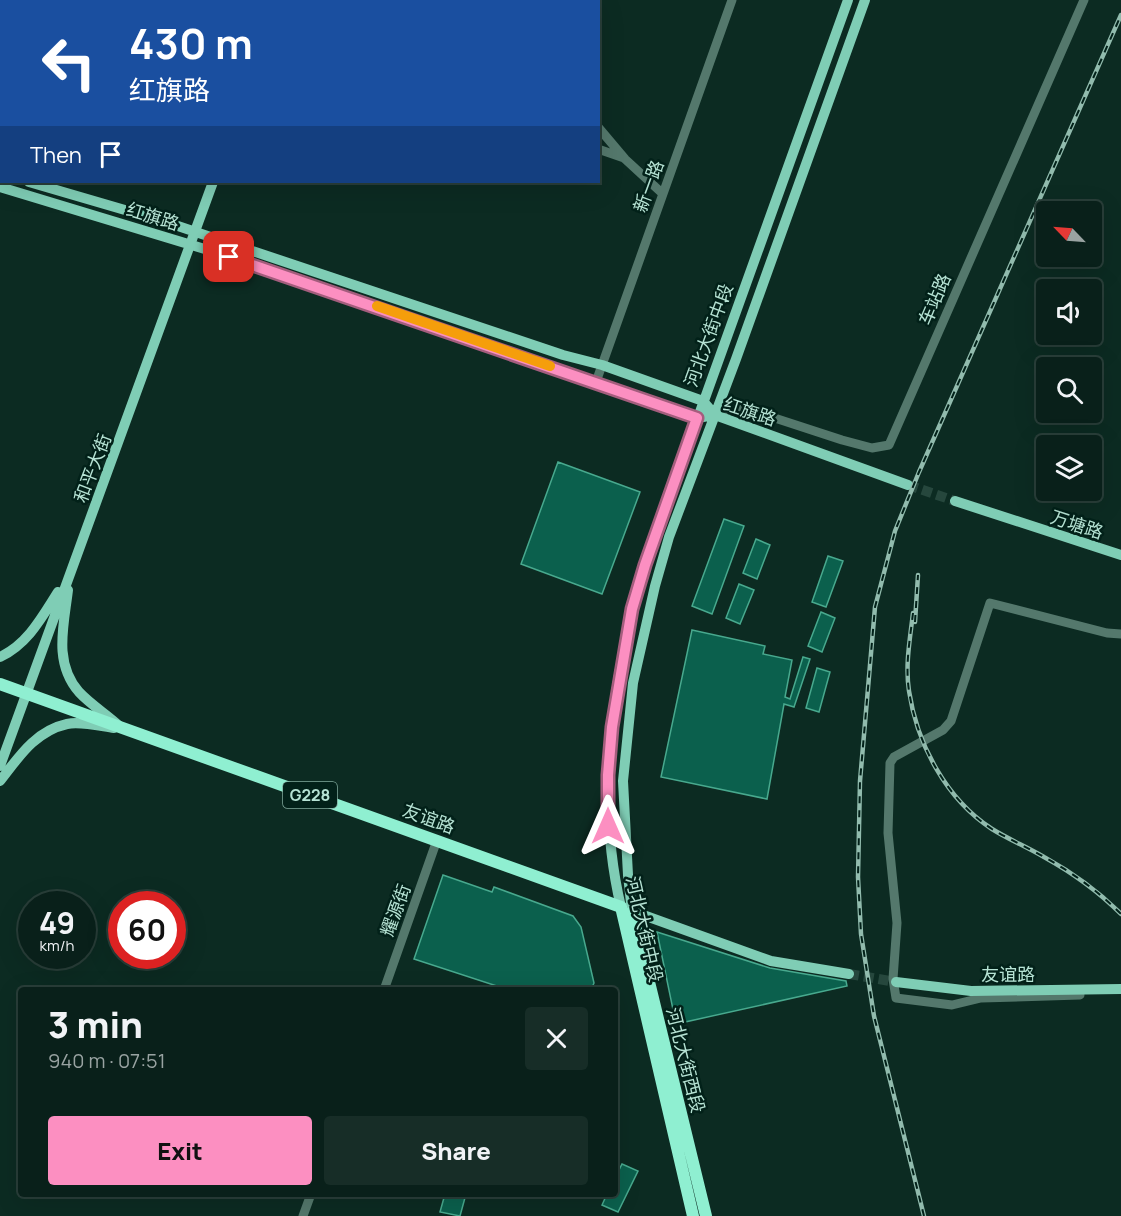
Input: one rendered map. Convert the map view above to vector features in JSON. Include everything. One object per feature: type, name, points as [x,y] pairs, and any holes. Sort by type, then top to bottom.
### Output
[{"type":"highway","name":"友谊路","points":[[0,684],[627,909]]},
{"type":"highway","name":"河北大街中段","points":[[627,909],[693,1216]]},
{"type":"highway","name":"河北大街西段","points":[[627,909],[706,1216]]},
{"type":"main road","name":"河北大街中段","points":[[627,909],[613,877],[608,826],[608,795],[612,727],[632,609],[645,565],[703,401],[848,0]]},
{"type":"main road","points":[[627,909],[628,875],[623,782],[633,683],[669,537],[865,0]]},
{"type":"main road","points":[[33,183],[133,211],[563,355],[602,365],[703,401],[715,415]]},
{"type":"main road","name":"和平大街","points":[[0,766],[213,183]]},
{"type":"main road","name":"红旗路","points":[[0,187],[191,245],[697,418],[715,415],[908,485]]},
{"type":"main road","name":"万塘路","points":[[955,501],[1121,555]]},
{"type":"main road","points":[[0,657],[16,648],[32,632],[69,574]]},
{"type":"main road","points":[[69,574],[61,656],[66,673],[80,692],[123,729]]},
{"type":"main road","points":[[0,782],[27,746],[44,734],[68,723],[123,729]]},
{"type":"main road","name":"友谊路","points":[[627,909],[771,961],[849,974]]},
{"type":"main road","name":"友谊路","points":[[896,982],[971,991],[1121,991]]},
{"type":"street","name":"新一路","points":[[596,382],[732,0]]},
{"type":"street","name":"车站路","points":[[715,415],[741,407],[842,441],[872,448],[889,445],[1084,0]]},
{"type":"street","points":[[600,129],[625,159],[663,194]]},
{"type":"street","points":[[600,150],[625,159]]},
{"type":"street","points":[[1121,634],[1107,633],[990,603],[951,721],[943,730],[894,757],[890,763],[888,833],[897,923],[893,978],[896,998],[952,1005],[981,998],[1121,991]]},
{"type":"street","name":"耀源街","points":[[385,987],[437,840]]},
{"type":"street","points":[[303,1216],[310,1197]]},
{"type":"building","points":[[558,462],[640,492],[602,594],[521,564]]},
{"type":"building","points":[[724,519],[744,526],[712,614],[692,606]]},
{"type":"building","points":[[756,539],[770,545],[757,579],[743,573]]},
{"type":"building","points":[[828,556],[843,561],[826,607],[812,602]]},
{"type":"building","points":[[739,584],[754,590],[740,624],[726,618]]},
{"type":"building","points":[[821,612],[835,618],[822,652],[808,646]]},
{"type":"building","points":[[692,630],[765,646],[763,654],[792,660],[785,697],[790,699],[803,657],[810,659],[794,707],[784,704],[767,799],[661,777]]},
{"type":"building","points":[[817,668],[830,672],[819,712],[806,708]]},
{"type":"building","points":[[443,875],[492,892],[494,887],[573,916],[581,927],[594,983],[592,987],[500,987],[414,959]]},
{"type":"building","points":[[657,932],[770,968],[846,981],[847,986],[676,1024]]},
{"type":"building","points":[[622,1164],[638,1171],[618,1212],[602,1205],[606,1197],[618,1197],[618,1172]]},
{"type":"building","points":[[444,1197],[465,1197],[460,1216],[440,1212]]},
{"type":"tunnel","points":[[908,485],[955,501]]},
{"type":"tunnel","points":[[849,974],[896,982]]},
{"type":"railway","points":[[924,1216],[874,1016],[861,934],[858,877],[860,781],[875,607],[895,531],[919,472],[1121,15]]},
{"type":"railway","points":[[915,622],[918,575]]},
{"type":"railway","points":[[913,613],[908,652],[909,691],[919,731],[936,769],[961,802],[976,817],[992,829],[1075,876],[1121,914]]},
{"type":"slow traffic","points":[[377,306],[550,366]]},
{"type":"route","points":[[229,257],[697,418],[645,565],[632,609],[612,727],[608,775],[608,826]]}]
